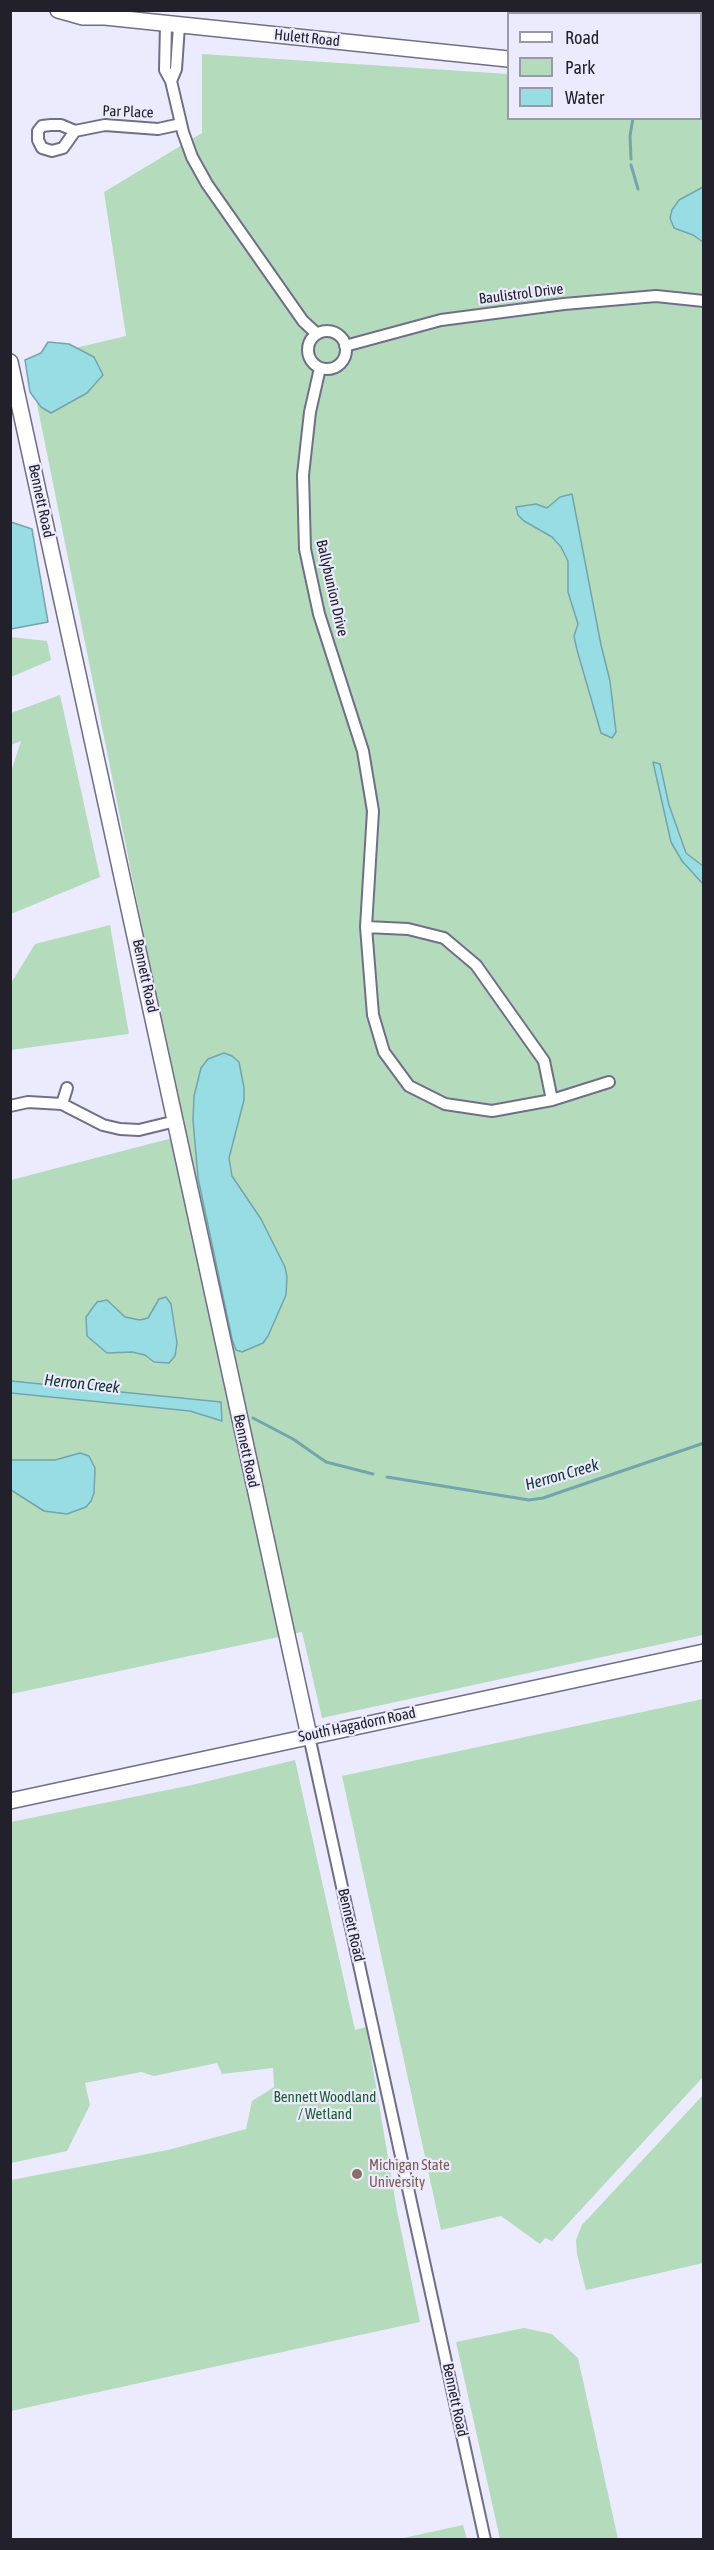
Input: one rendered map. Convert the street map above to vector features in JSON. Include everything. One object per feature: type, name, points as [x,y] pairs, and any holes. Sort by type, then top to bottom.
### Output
[{"type":"street","name":"Hulett Road","points":[[58,10],[83,17],[105,17],[507,59]]},
{"type":"street","name":"Hulett Road","points":[[82,10],[105,17]]},
{"type":"street","points":[[172,25],[176,69],[171,81],[181,124],[192,157],[207,184],[303,321],[317,334]]},
{"type":"street","name":"Par Place","points":[[75,131],[105,125],[149,129],[181,124]]},
{"type":"street","name":"Baulistrol Drive","points":[[345,345],[441,320],[553,305],[656,296],[704,301]]},
{"type":"street","points":[[328,331],[334,333],[345,345],[345,356],[338,366],[328,369],[320,368],[310,359],[309,344],[317,334],[328,331]]},
{"type":"street","name":"Bennett Road","points":[[10,362],[485,2540]]},
{"type":"street","name":"Ballybunion Drive","points":[[320,368],[310,412],[303,475],[306,549],[319,614],[363,751],[373,811],[366,927],[373,1015],[384,1052],[409,1086],[446,1104],[492,1111],[552,1100],[609,1082]]},
{"type":"street","points":[[366,927],[408,929],[444,938],[476,965],[544,1061],[552,1100]]},
{"type":"street","points":[[62,1104],[67,1088]]},
{"type":"street","points":[[10,1106],[28,1102],[62,1104],[103,1125],[120,1129],[140,1130],[176,1121]]},
{"type":"street","name":"South Hagadorn Road","points":[[10,1801],[704,1652]]},
{"type":"green space","points":[[202,54],[507,74],[507,120],[702,120],[703,86],[703,1635],[322,1718],[302,1632],[11,1694],[11,1180],[184,1135],[28,359],[126,336],[104,192],[202,133]]},
{"type":"green space","points":[[11,637],[47,641],[51,660],[11,677]]},
{"type":"green space","points":[[60,695],[100,877],[11,914],[11,772],[21,741],[11,745],[11,713]]},
{"type":"green space","points":[[110,925],[129,1034],[11,1050],[11,983],[35,944]]},
{"type":"green space","points":[[703,1699],[703,2077],[552,2241],[545,2238],[540,2244],[501,2216],[441,2230],[342,1776]]},
{"type":"green space","name":"Bennett Woodland / Wetland","points":[[295,1760],[355,2030],[366,2027],[397,2211],[420,2322],[11,2411],[11,2180],[168,2150],[246,2129],[252,2101],[274,2087],[273,2068],[222,2074],[217,2063],[154,2076],[141,2072],[85,2083],[90,2105],[67,2151],[11,2163],[11,1822],[192,1785]]},
{"type":"green space","points":[[703,2095],[703,2263],[586,2290],[576,2240],[582,2225]]},
{"type":"green space","points":[[524,2328],[552,2334],[578,2358],[618,2539],[500,2539],[456,2342]]},
{"type":"green space","points":[[463,2525],[467,2539],[399,2539]]},
{"type":"water","points":[[703,187],[703,242],[693,235],[674,228],[670,218],[679,200]]},
{"type":"water","points":[[48,342],[69,344],[94,357],[103,375],[87,393],[51,413],[41,407],[30,392],[25,360],[41,353]]},
{"type":"water","points":[[572,494],[610,681],[616,732],[612,738],[601,733],[577,650],[574,636],[578,624],[568,592],[568,561],[561,547],[552,537],[524,521],[518,515],[516,507],[536,504],[547,508],[560,497]]},
{"type":"water","points":[[11,522],[32,529],[48,622],[11,629]]},
{"type":"water","points":[[653,762],[660,764],[669,805],[686,853],[703,866],[703,884],[682,861],[671,842]]},
{"type":"water","points":[[224,1053],[239,1062],[244,1088],[244,1100],[229,1158],[232,1176],[261,1219],[285,1267],[287,1277],[286,1295],[268,1336],[263,1343],[242,1352],[236,1350],[232,1339],[198,1178],[193,1120],[194,1096],[201,1068],[208,1059]]},
{"type":"water","points":[[166,1297],[171,1304],[177,1343],[175,1356],[169,1363],[154,1362],[145,1355],[132,1352],[107,1353],[87,1336],[86,1317],[97,1302],[107,1300],[125,1317],[140,1320],[148,1318],[159,1299]]},
{"type":"water","points":[[11,1381],[221,1402],[222,1421],[190,1411],[11,1393]]},
{"type":"water","points":[[80,1453],[89,1456],[95,1468],[94,1493],[86,1507],[67,1514],[44,1511],[11,1490],[11,1460],[55,1460]]},
{"type":"waterway","points":[[631,159],[630,136],[633,120]]},
{"type":"waterway","points":[[631,165],[638,189]]},
{"type":"waterway","name":"Herron Creek","points":[[253,1418],[293,1439],[326,1462],[373,1474]]},
{"type":"waterway","name":"Herron Creek","points":[[387,1477],[529,1500],[543,1498],[704,1443]]},
{"type":"place","name":"Michigan State University","points":[[357,2174]]}]
